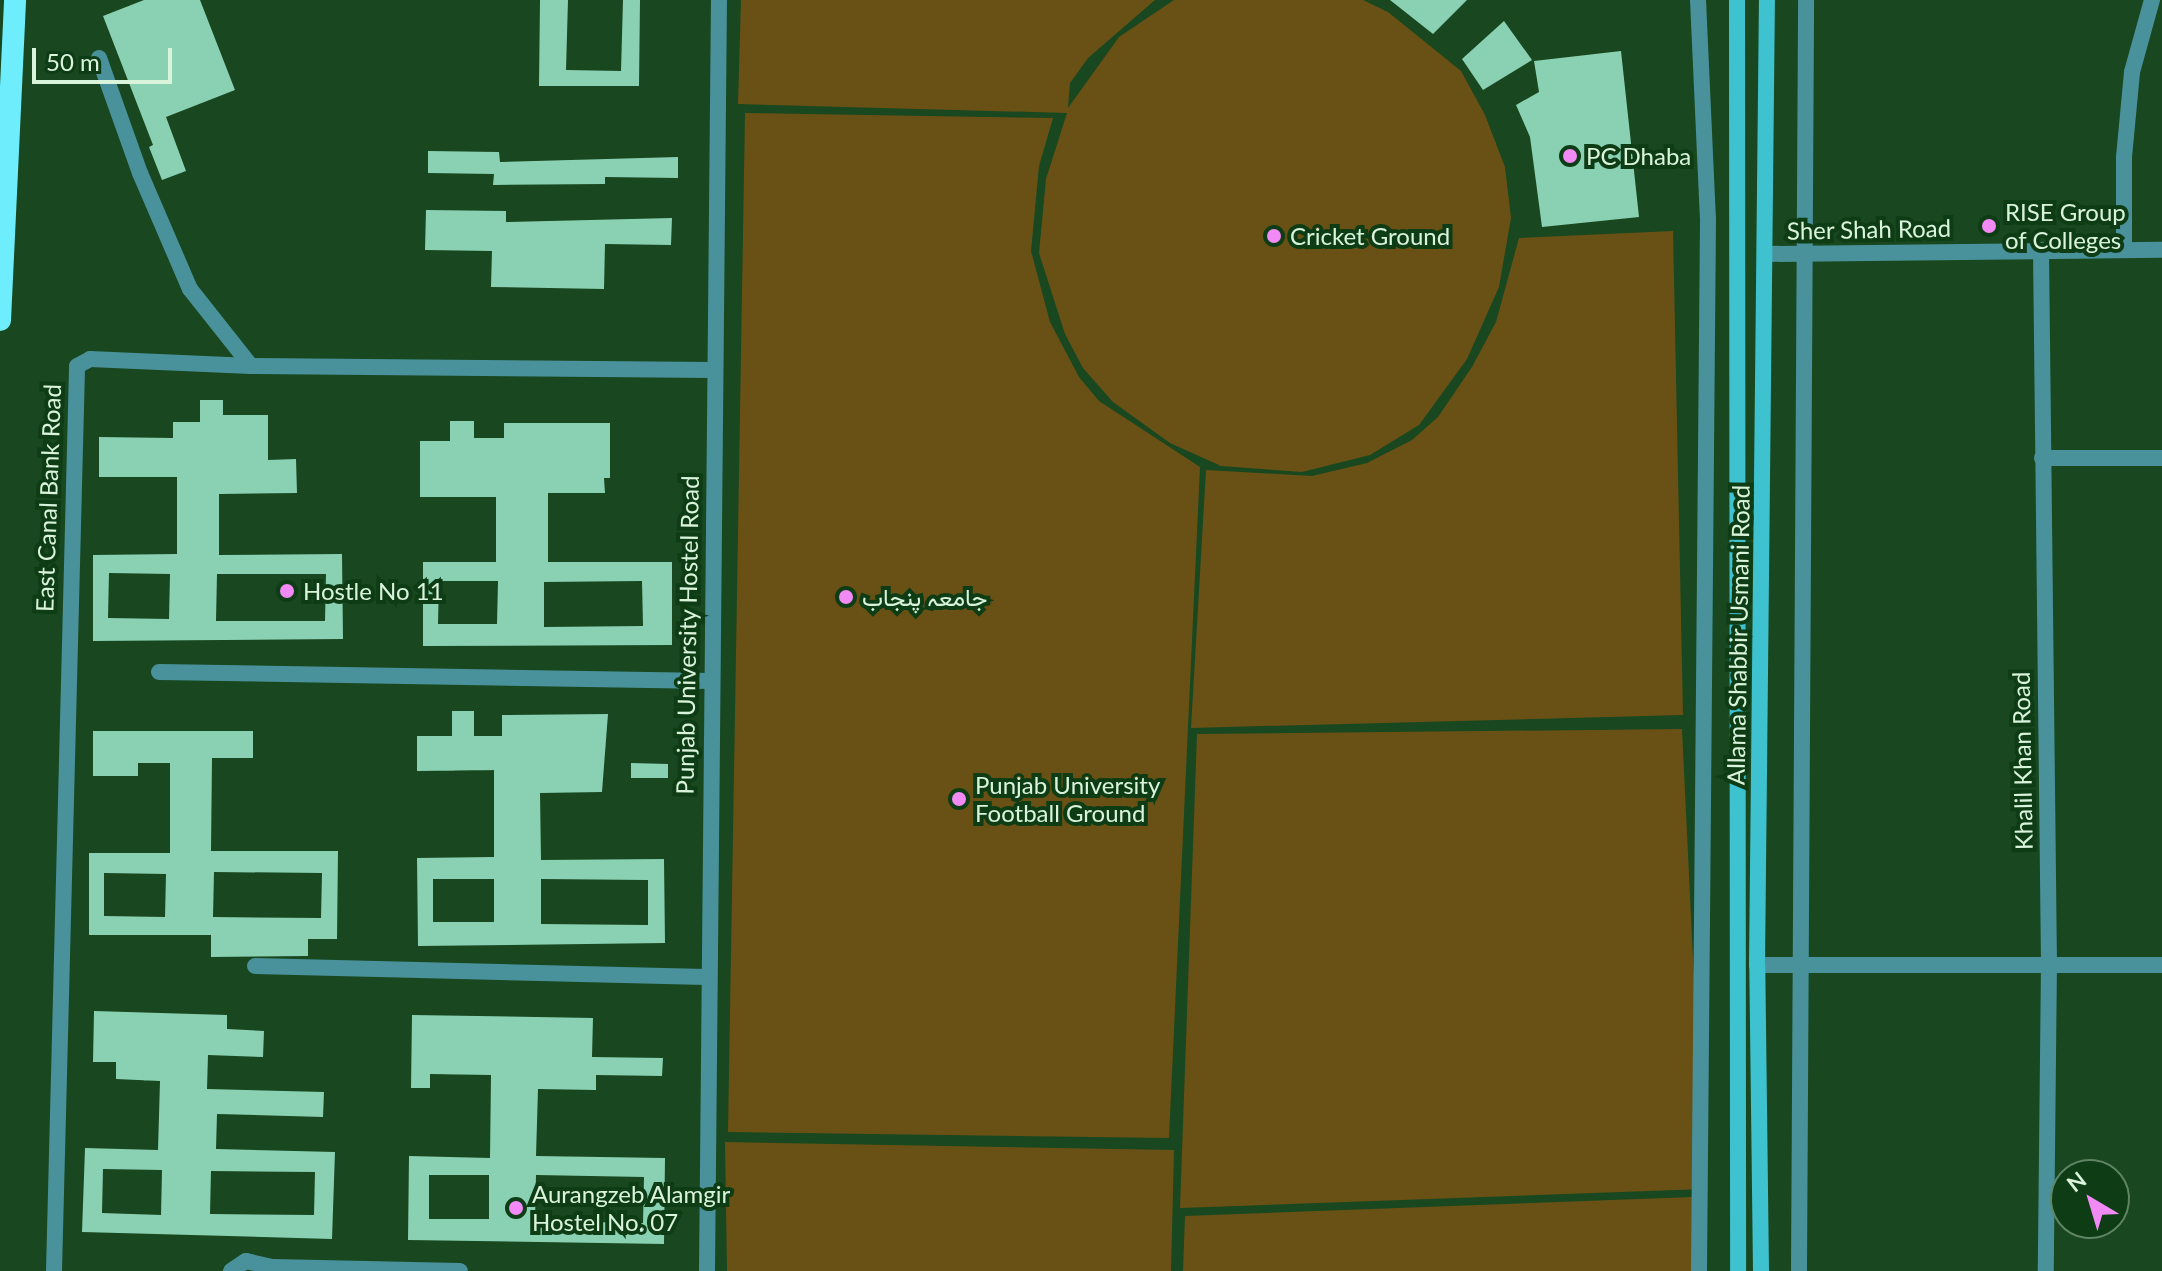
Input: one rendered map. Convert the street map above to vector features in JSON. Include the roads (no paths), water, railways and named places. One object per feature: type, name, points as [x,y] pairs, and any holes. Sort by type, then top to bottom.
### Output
[{"type":"highway","points":[[0,320],[15,0]]},
{"type":"main road","name":"Allama Shabbir Usmani Road","points":[[1737,0],[1738,1271]]},
{"type":"main road","name":"Allama Shabbir Usmani Road","points":[[1761,1271],[1757,965],[1768,254],[1767,0]]},
{"type":"street","name":"Punjab University Hostel Road","points":[[707,1271],[706,977],[719,0]]},
{"type":"street","points":[[1698,0],[1708,219],[1699,1271]]},
{"type":"street","points":[[1799,1271],[1798,965],[1806,0]]},
{"type":"street","points":[[2124,250],[2124,157],[2132,72],[2152,0]]},
{"type":"street","points":[[99,58],[140,173],[190,289],[251,366]]},
{"type":"street","name":"Khalil Khan Road","points":[[2041,250],[2049,961],[2046,1271]]},
{"type":"street","name":"Sher Shah Road","points":[[1768,254],[2162,250]]},
{"type":"street","name":"East Canal Bank Road","points":[[54,1271],[77,366],[90,359],[251,366],[713,370]]},
{"type":"street","points":[[2042,458],[2162,458]]},
{"type":"street","points":[[159,672],[711,681]]},
{"type":"street","points":[[1757,965],[2049,961],[2162,965]]},
{"type":"street","points":[[255,966],[706,977]]},
{"type":"street","points":[[231,1271],[246,1261],[273,1269],[460,1271]]},
{"type":"place","name":"PC Dhaba","points":[[1570,156]]},
{"type":"place","name":"RISE Group of Colleges","points":[[1989,226]]},
{"type":"place","name":"Cricket Ground","points":[[1274,236]]},
{"type":"place","name":"Hostle No 11","points":[[287,591]]},
{"type":"place","name":"جامعہ پنجاب","points":[[846,597]]},
{"type":"place","name":"Punjab University Football Ground","points":[[959,799]]},
{"type":"place","name":"Aurangzeb Alamgir Hostel No. 07","points":[[516,1208]]}]
